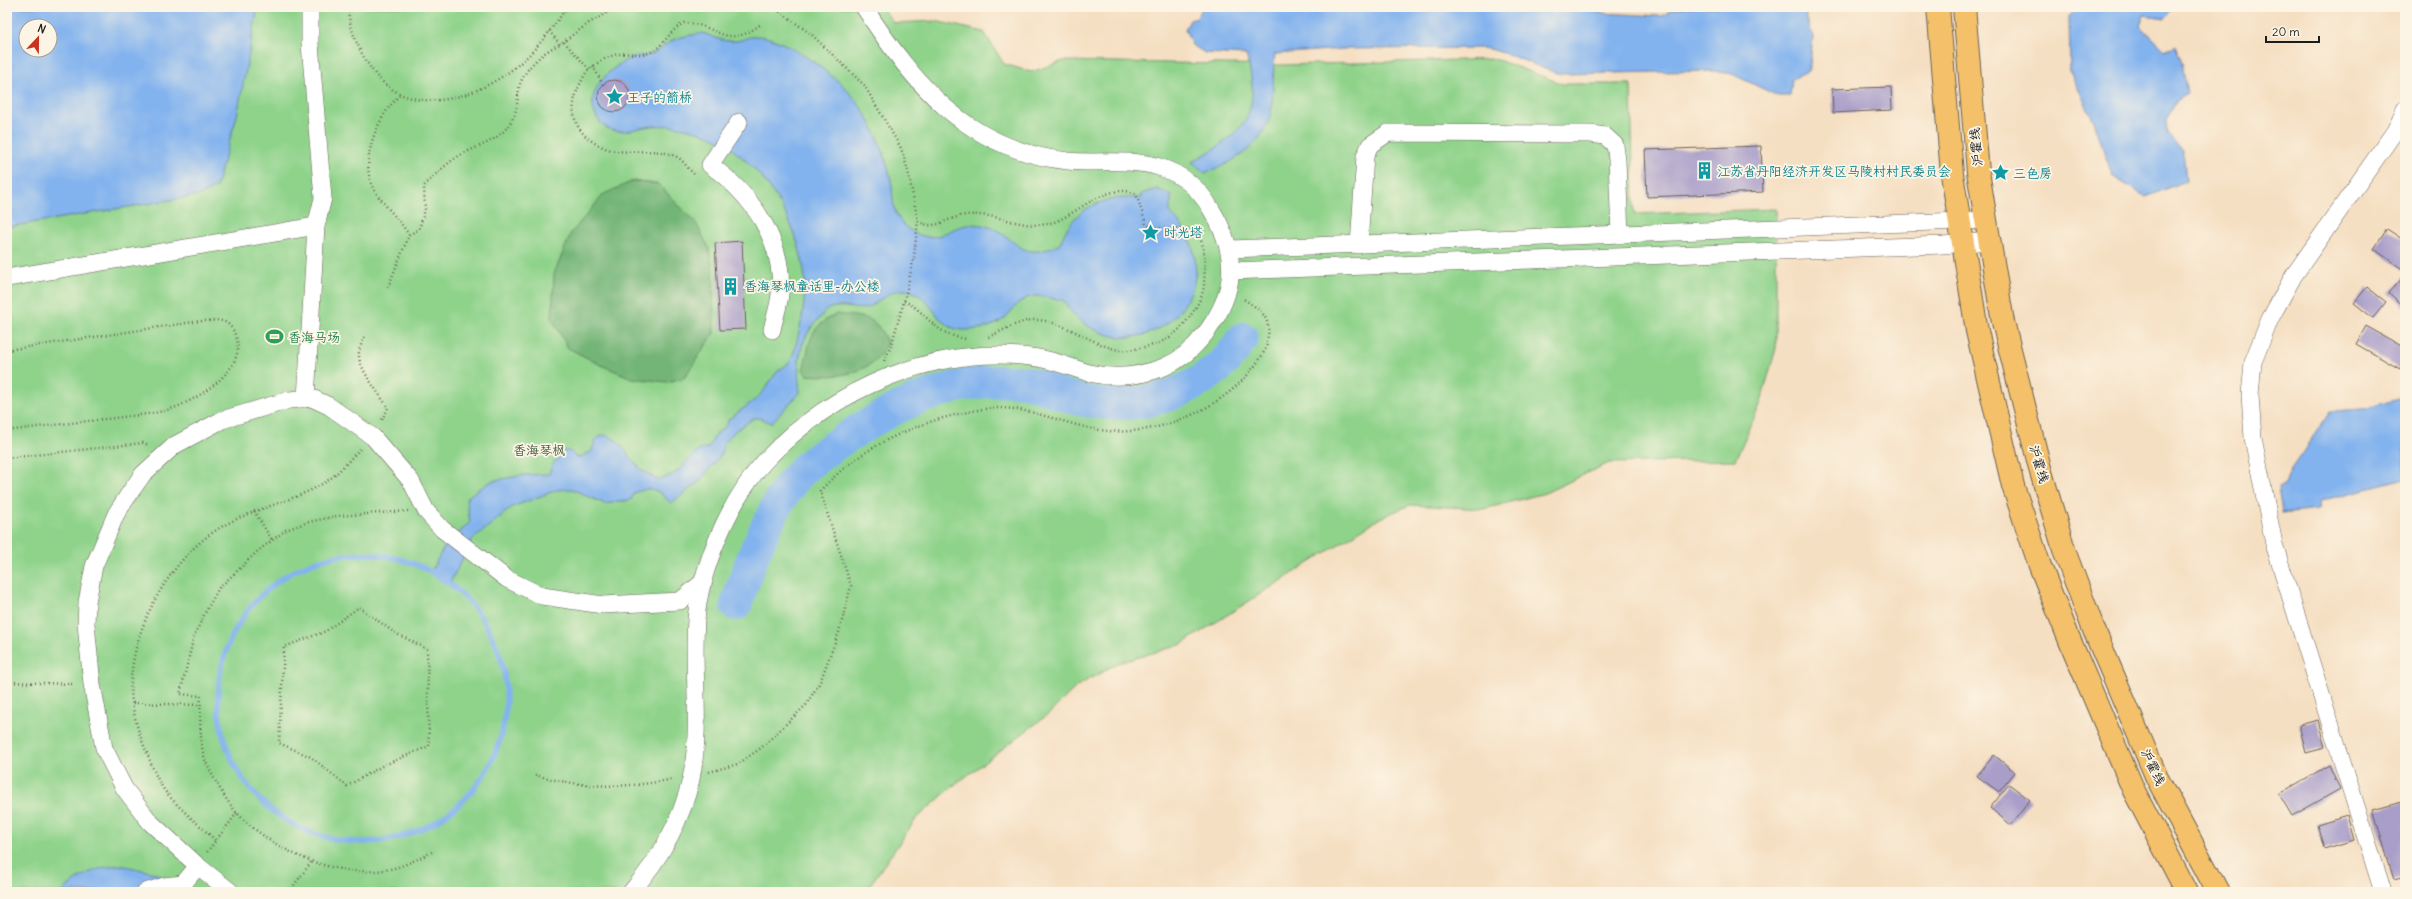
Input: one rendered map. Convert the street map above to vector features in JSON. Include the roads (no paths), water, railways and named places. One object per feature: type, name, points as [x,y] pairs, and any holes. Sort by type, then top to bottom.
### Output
[{"type":"highway","name":"沪霍线","points":[[1938,7],[1952,174],[1977,331],[2013,486],[2040,566],[2070,641],[2134,791],[2187,892]]},
{"type":"highway","name":"沪霍线","points":[[1964,7],[1978,172],[2003,322],[2020,395],[2066,553],[2094,630],[2157,778],[2218,892]]},
{"type":"street","points":[[306,398],[316,226],[323,198],[310,44],[310,7]]},
{"type":"street","points":[[631,892],[660,856],[684,806],[691,779],[697,725],[696,621],[704,581],[727,519],[762,464],[811,419],[842,399],[884,379],[928,363],[980,356],[1038,358],[1089,373],[1112,376],[1151,372],[1185,356],[1197,344],[1217,317],[1224,303],[1228,288],[1231,271],[1230,249],[1225,231],[1204,196],[1187,181],[1172,171],[1153,165],[1131,162],[1068,161],[1047,157],[1008,146],[971,126],[948,110],[910,74],[864,7]]},
{"type":"street","points":[[2383,892],[2274,544],[2253,438],[2250,395],[2253,362],[2273,312],[2298,269],[2395,131],[2405,109]]},
{"type":"street","points":[[739,122],[710,166],[734,185],[755,208],[773,245],[779,267],[780,294],[772,330]]},
{"type":"street","points":[[1359,245],[1365,156],[1370,145],[1388,133],[1561,133],[1605,136],[1615,145],[1620,235]]},
{"type":"street","points":[[1230,249],[1960,222],[1988,231]]},
{"type":"street","points":[[7,278],[316,226]]},
{"type":"street","points":[[1231,271],[1963,244],[1988,231]]},
{"type":"street","points":[[231,892],[198,866],[150,822],[124,788],[104,748],[92,684],[87,609],[89,583],[94,566],[116,514],[143,474],[168,451],[194,434],[222,420],[260,407],[312,398],[329,406],[373,437],[411,481],[424,506],[442,529],[507,579],[542,596],[603,604],[680,601],[704,581]]},
{"type":"street","points":[[144,892],[164,886],[183,884],[198,866]]},
{"type":"water","points":[[7,7],[258,7],[237,116],[216,187],[201,195],[7,227]]},
{"type":"water","points":[[1203,7],[1574,7],[1601,13],[1662,16],[1671,10],[1687,7],[1803,7],[1813,37],[1809,72],[1792,79],[1790,96],[1778,96],[1732,74],[1713,71],[1561,74],[1503,53],[1483,48],[1342,49],[1275,54],[1270,118],[1262,134],[1249,149],[1241,155],[1224,165],[1205,173],[1192,162],[1224,142],[1236,132],[1244,121],[1250,108],[1252,94],[1251,76],[1246,55],[1205,53],[1192,45],[1185,29],[1190,20],[1197,18]]},
{"type":"water","points":[[2081,7],[2176,7],[2165,18],[2144,15],[2140,26],[2164,50],[2175,46],[2182,63],[2187,94],[2175,102],[2166,121],[2167,134],[2183,150],[2186,181],[2146,197],[2112,176],[2094,121],[2070,72],[2069,15]]},
{"type":"water","points":[[703,33],[726,41],[736,41],[752,36],[766,37],[788,46],[800,53],[839,82],[858,103],[872,127],[888,166],[896,213],[904,224],[914,233],[931,237],[938,236],[958,227],[975,224],[997,230],[1026,250],[1046,250],[1060,244],[1073,220],[1092,206],[1115,199],[1141,198],[1141,194],[1157,189],[1172,196],[1169,212],[1189,238],[1196,265],[1192,290],[1179,312],[1159,329],[1134,337],[1106,334],[1078,319],[1063,300],[1043,296],[1026,298],[1005,318],[996,324],[985,328],[967,330],[953,328],[946,324],[926,301],[913,292],[906,290],[900,290],[888,294],[873,305],[863,309],[833,307],[828,309],[812,326],[803,344],[799,362],[800,393],[771,423],[760,418],[754,418],[735,431],[724,443],[721,455],[698,483],[671,503],[658,492],[650,489],[634,493],[631,500],[605,504],[572,489],[557,490],[512,507],[472,540],[450,583],[431,571],[445,546],[470,522],[466,499],[474,492],[492,481],[524,475],[549,474],[552,465],[565,450],[571,452],[576,457],[581,457],[592,451],[595,440],[602,435],[608,436],[617,441],[637,466],[651,476],[658,480],[669,476],[678,471],[698,451],[708,448],[716,434],[727,425],[728,420],[758,397],[777,372],[791,360],[797,342],[804,299],[805,280],[802,259],[788,218],[764,181],[750,165],[734,151],[709,135],[685,128],[668,126],[652,126],[625,131],[614,131],[606,128],[601,123],[596,117],[593,107],[595,91],[599,84],[610,71],[617,66],[633,57],[652,54],[676,39]]},
{"type":"water","points":[[2405,397],[2405,479],[2320,501],[2319,509],[2282,513],[2278,488],[2285,484],[2291,468],[2331,411],[2363,409]]},
{"type":"water","points":[[121,865],[155,873],[168,881],[142,887],[133,892],[62,892],[75,881],[89,873],[112,866]]},
{"type":"waterway","points":[[736,605],[758,543],[773,513],[795,478],[820,455],[881,416],[923,397],[945,390],[967,384],[990,382],[1014,381],[1030,383],[1068,397],[1100,403],[1123,404],[1147,401],[1170,395],[1191,386],[1211,373],[1228,357],[1243,338]]},
{"type":"waterway","points":[[348,554],[376,554],[404,560],[430,571],[454,586],[474,606],[489,630],[500,656],[506,684],[506,698],[506,712],[500,740],[489,766],[474,790],[454,810],[430,825],[404,836],[376,842],[348,842],[320,836],[294,825],[270,810],[250,790],[235,766],[224,740],[218,712],[218,684],[224,656],[235,630],[250,606],[270,586],[294,571],[320,560],[348,554]]},
{"type":"place","name":"王子的箭桥","points":[[614,97]]},
{"type":"place","name":"江苏省丹阳经济开发区马陵村村民委员会","points":[[1704,171]]},
{"type":"place","name":"三色房","points":[[2000,173]]},
{"type":"place","name":"时光塔","points":[[1151,232]]},
{"type":"place","name":"香海琴枫童话里-办公楼","points":[[731,286]]},
{"type":"place","name":"香海马场","points":[[275,337]]},
{"type":"park label","name":"香海琴枫","points":[[539,450]]}]
